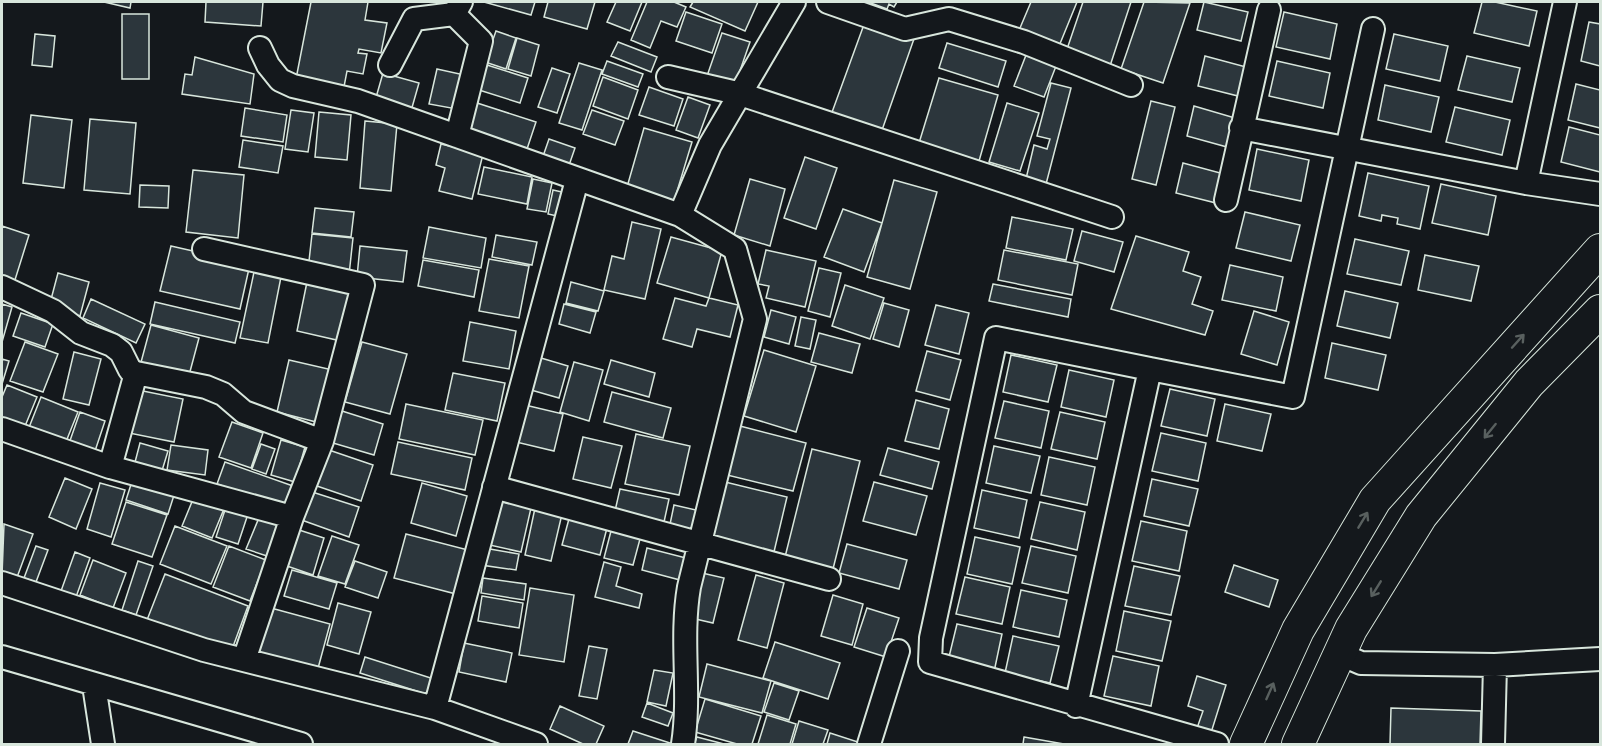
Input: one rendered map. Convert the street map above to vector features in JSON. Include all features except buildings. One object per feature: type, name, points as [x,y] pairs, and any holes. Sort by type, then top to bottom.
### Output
[{"type":"main road","points":[[1246,744],[1298,630],[1375,500],[1600,250]]},
{"type":"main road","points":[[1298,744],[1351,629],[1421,516],[1520,395],[1600,311]]},
{"type":"main road","points":[[1494,368],[1520,395]]},
{"type":"street","points":[[680,215],[710,145],[738,93],[794,2]]},
{"type":"street","points":[[828,2],[905,29],[949,19],[1024,42],[1131,85]]},
{"type":"street","points":[[1526,183],[1565,2]]},
{"type":"street","points":[[390,65],[414,19],[458,8],[481,41],[456,136]]},
{"type":"street","points":[[1226,200],[1269,10]]},
{"type":"street","points":[[1217,744],[930,662],[931,638],[993,349],[996,338],[1293,397],[1373,29]]},
{"type":"street","points":[[260,48],[268,65],[280,80],[293,86],[358,101],[680,215],[735,249],[755,319],[698,541],[685,609],[687,692],[683,744]]},
{"type":"street","points":[[668,76],[738,93],[1112,217]]},
{"type":"street","points":[[1242,128],[1526,183],[1600,194]]},
{"type":"street","points":[[435,708],[577,180]]},
{"type":"street","points":[[204,249],[363,285],[322,441],[292,517],[244,660]]},
{"type":"street","points":[[2,287],[53,311],[81,333],[112,345],[121,352],[130,370],[136,373],[206,387],[223,394],[244,412],[322,441]]},
{"type":"street","points":[[1076,705],[1150,369]]},
{"type":"street","points":[[110,467],[136,373]]},
{"type":"street","points":[[2,429],[110,467],[292,517]]},
{"type":"street","points":[[494,487],[698,541],[829,579]]},
{"type":"street","points":[[2,583],[204,650],[435,708],[531,743]]},
{"type":"street","points":[[869,744],[898,651]]},
{"type":"street","points":[[1340,654],[1361,663],[1495,665],[1600,659]]},
{"type":"street","points":[[2,657],[94,685],[242,736],[301,744]]},
{"type":"street","points":[[1493,744],[1495,665]]},
{"type":"street","points":[[94,685],[103,744]]}]
